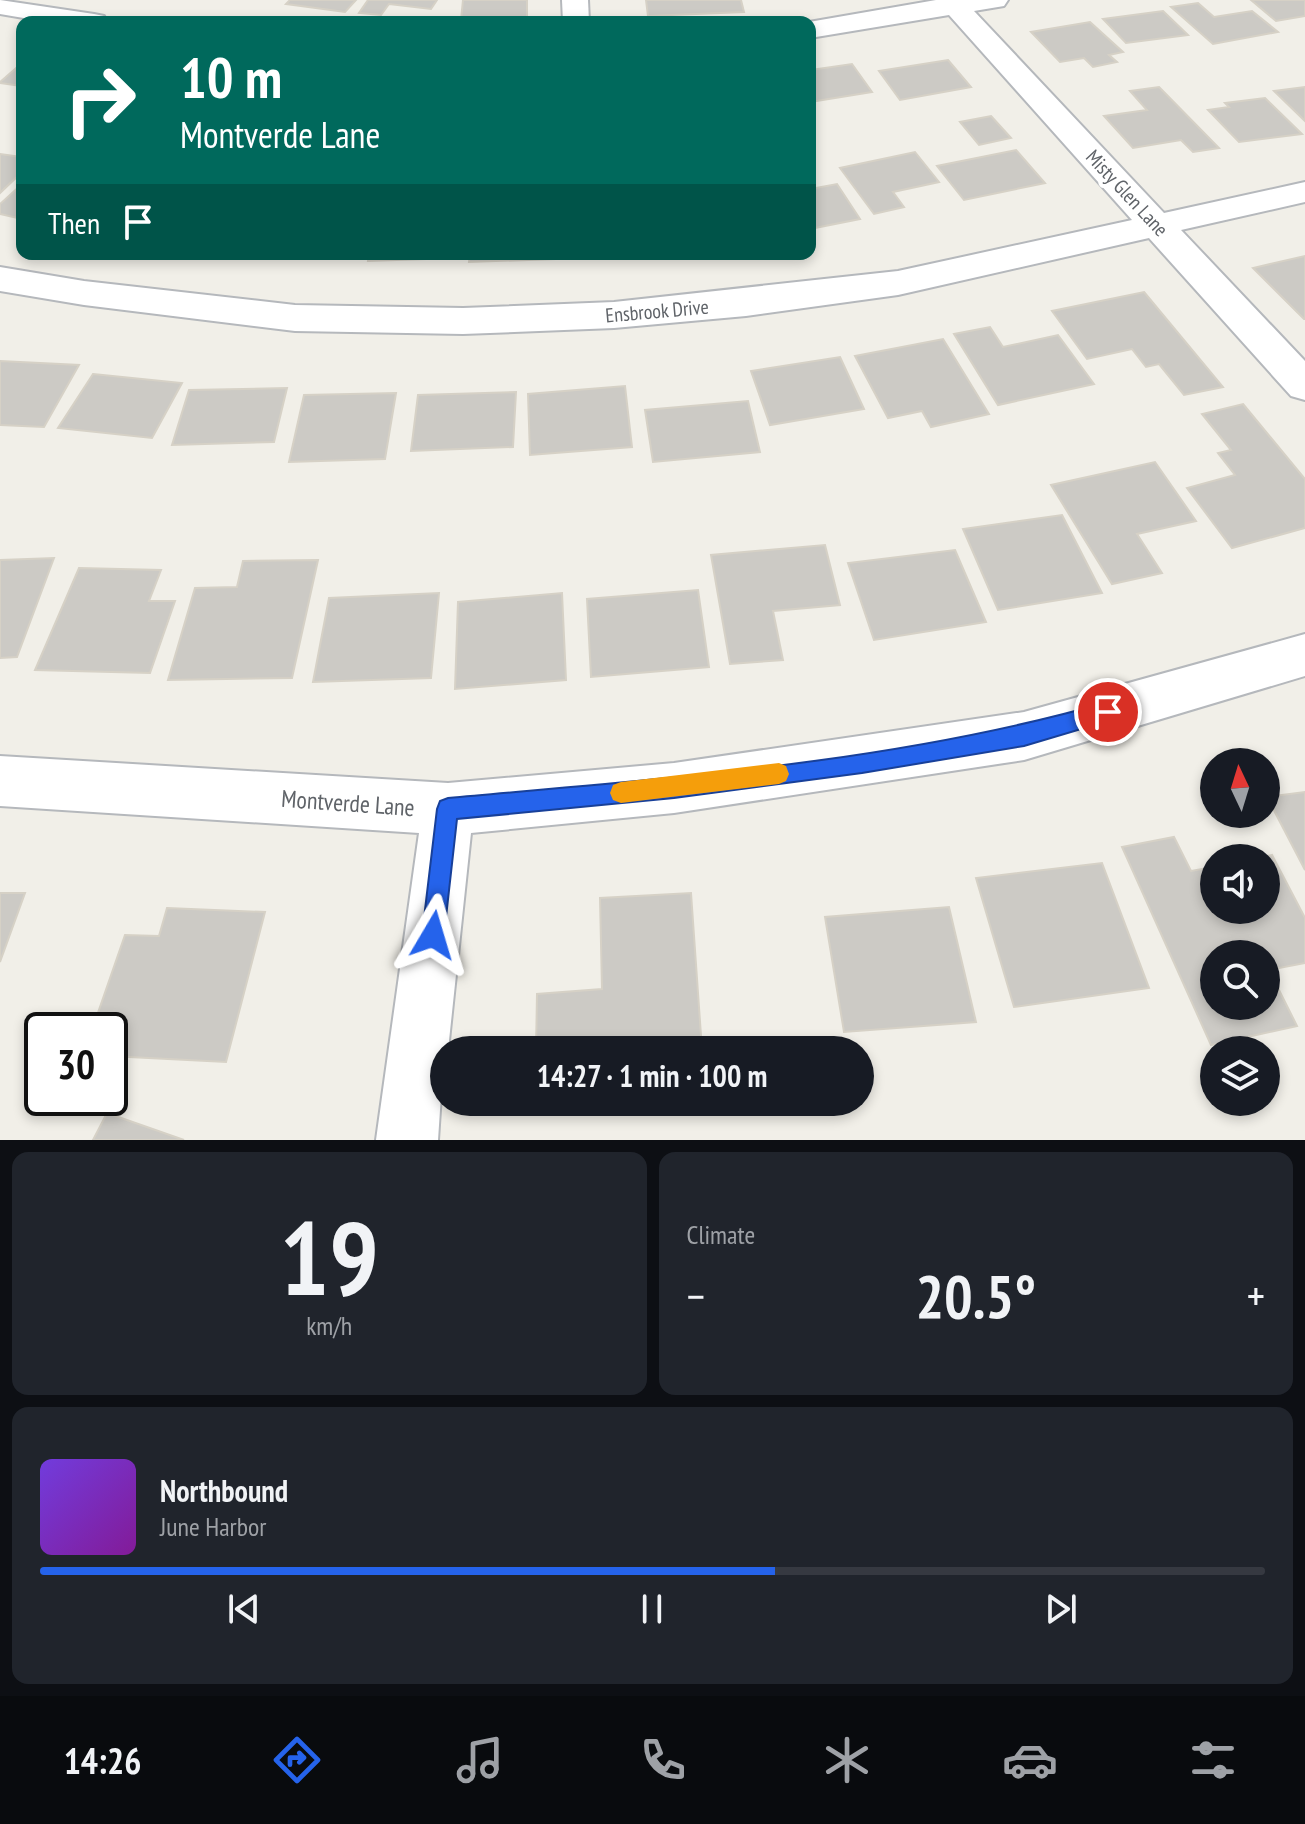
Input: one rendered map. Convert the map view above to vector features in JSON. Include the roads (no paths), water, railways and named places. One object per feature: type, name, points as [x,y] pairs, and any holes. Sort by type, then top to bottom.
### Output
[{"type":"street","points":[[816,29],[951,4],[995,0]]},
{"type":"street","name":"Misty Glen Lane","points":[[951,4],[1305,386]]},
{"type":"street","points":[[0,6],[59,16]]},
{"type":"street","name":"Ensbrook Drive","points":[[0,279],[142,301],[295,318],[463,321],[614,315],[746,303],[898,283],[1155,223],[1305,192]]},
{"type":"street","name":"Montverde Lane","points":[[0,781],[448,809],[674,788],[1024,736],[1305,655]]},
{"type":"street","points":[[407,1140],[448,809]]}]
